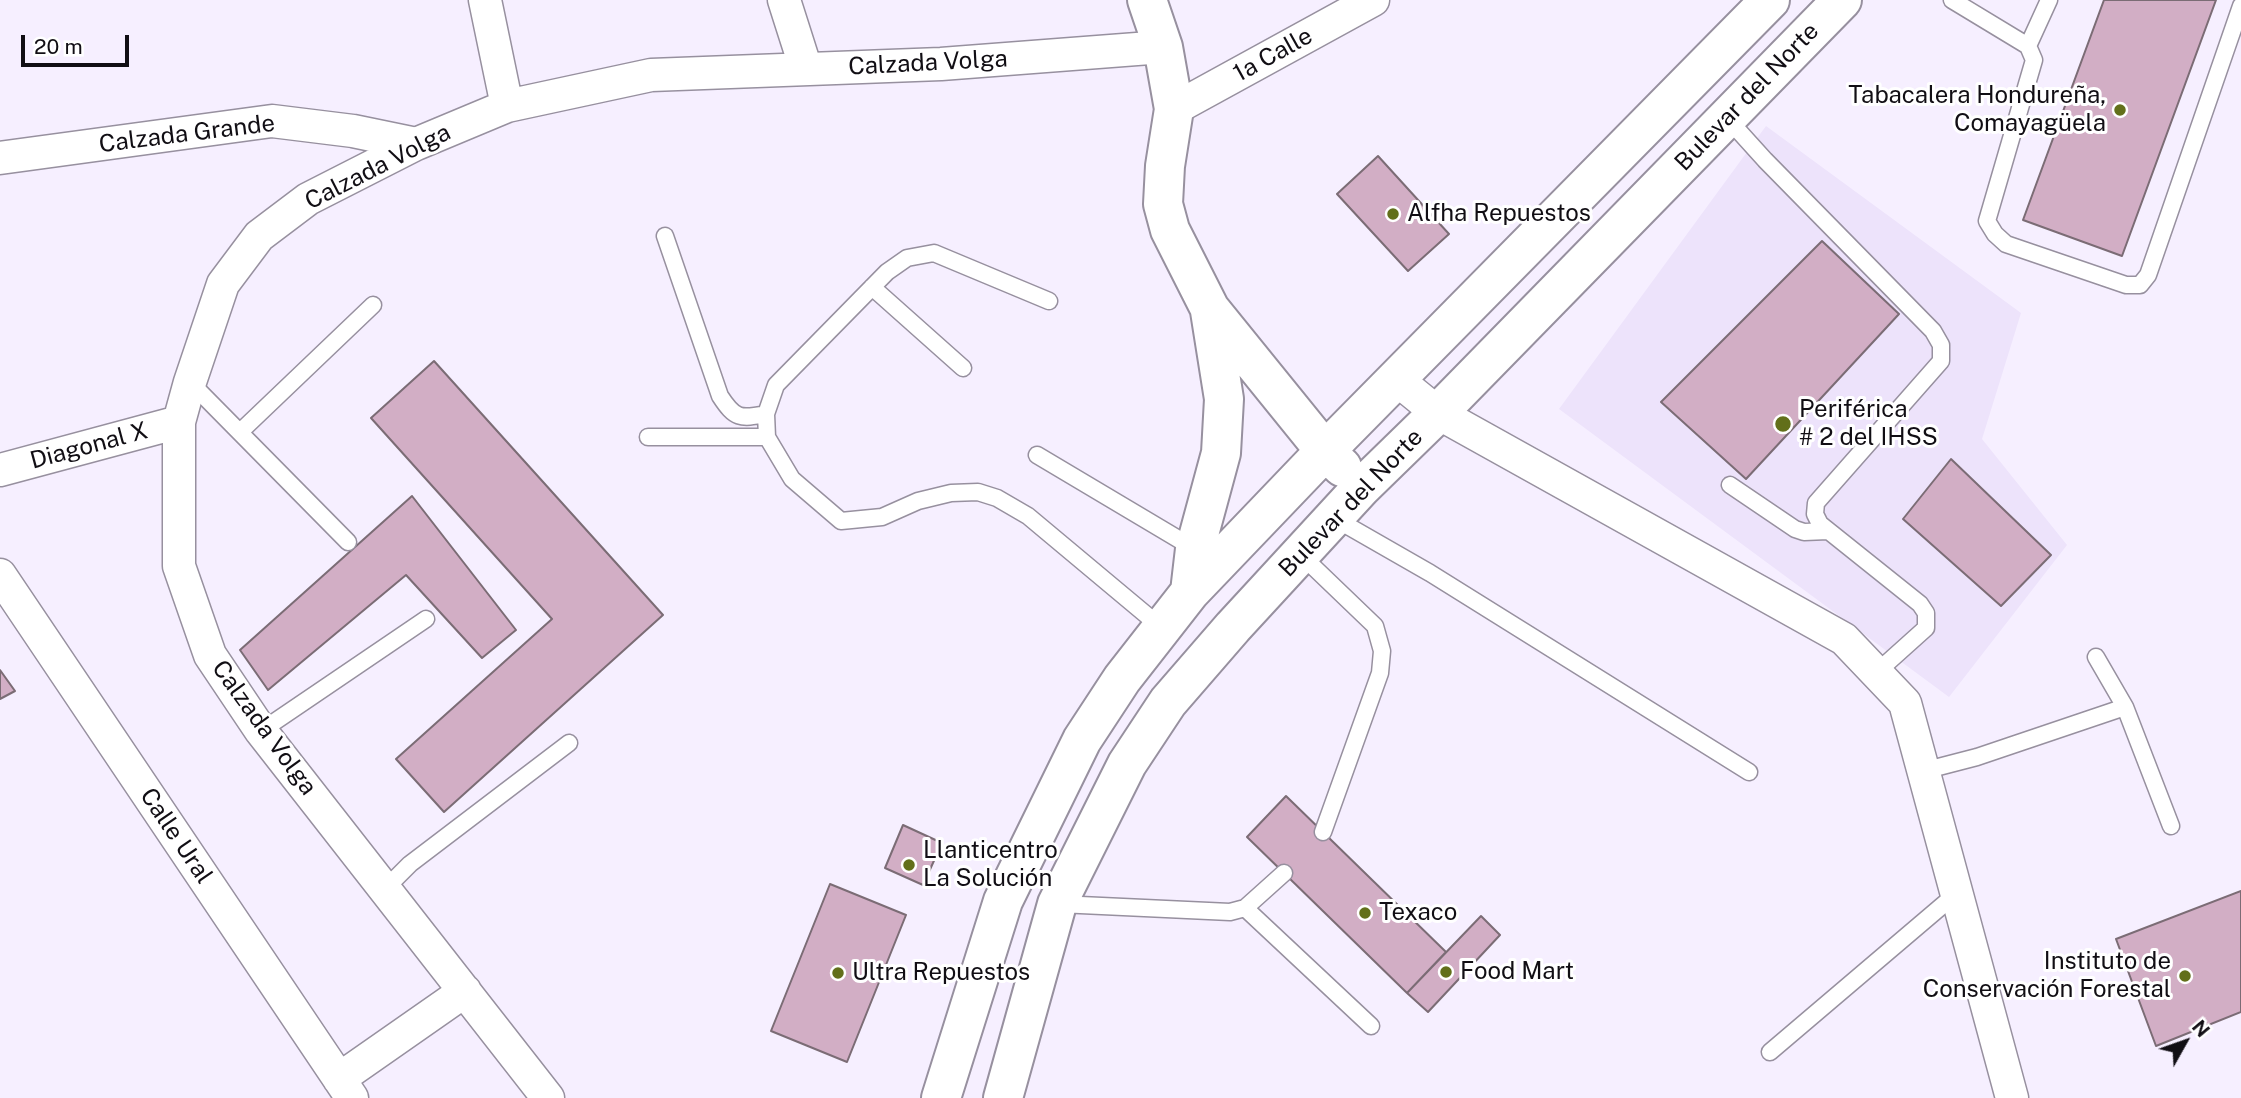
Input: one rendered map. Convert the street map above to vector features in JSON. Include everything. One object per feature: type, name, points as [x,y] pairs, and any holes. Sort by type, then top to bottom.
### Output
[{"type":"main road","points":[[1147,0],[1163,47],[1174,109],[1165,166],[1163,204],[1170,230],[1210,309],[1325,451],[1361,488]]},
{"type":"main road","name":"Bulevar del Norte","points":[[941,1098],[1003,901],[1082,740],[1122,679],[1190,592],[1395,379],[1770,0]]},
{"type":"main road","name":"Bulevar del Norte","points":[[1003,1098],[1057,904],[1127,764],[1168,702],[1361,488],[1438,413],[1842,0]]},
{"type":"main road","points":[[1190,592],[1195,549],[1222,453],[1224,399],[1210,309]]},
{"type":"street","points":[[485,0],[507,106]]},
{"type":"street","points":[[784,0],[806,69]]},
{"type":"street","name":"1a Calle","points":[[1174,109],[1373,0]]},
{"type":"street","name":"Calzada Volga","points":[[548,1098],[261,731],[210,655],[179,566],[179,422],[223,284],[259,236],[308,199],[416,144],[507,106],[651,75],[941,64],[1163,47]]},
{"type":"street","name":"Calzada Grande","points":[[1,157],[272,121],[353,131],[416,144]]},
{"type":"street","points":[[1395,379],[1438,413],[1844,639],[1905,703],[2012,1098]]},
{"type":"street","name":"Diagonal X","points":[[0,470],[179,422]]},
{"type":"street","name":"Calle Ural","points":[[0,575],[345,1089]]},
{"type":"street","points":[[345,1089],[465,992]]},
{"type":"lane","points":[[1952,0],[2028,46],[2034,60],[1987,221],[1995,234],[2007,244],[2126,285],[2140,285],[2148,275],[2241,6]]},
{"type":"lane","points":[[2028,46],[2049,0]]},
{"type":"lane","points":[[1727,118],[1933,331],[1941,345],[1941,361],[1816,503],[1815,514],[1820,524],[1920,604],[1926,613],[1926,628],[1877,672]]},
{"type":"lane","points":[[665,236],[720,396],[734,415],[745,418],[766,414]]},
{"type":"lane","points":[[1049,301],[934,253],[907,258],[887,272],[776,385],[766,414],[767,437],[792,479],[841,521],[882,517],[918,501],[951,493],[978,492],[997,498],[1028,516],[1162,628]]},
{"type":"lane","points":[[872,287],[963,368]]},
{"type":"lane","points":[[240,432],[373,305]]},
{"type":"lane","points":[[190,382],[348,542]]},
{"type":"lane","points":[[648,437],[767,437]]},
{"type":"lane","points":[[1037,455],[1195,549]]},
{"type":"lane","points":[[1730,485],[1795,528],[1804,532],[1828,531]]},
{"type":"lane","points":[[1334,518],[1430,573],[1749,772]]},
{"type":"lane","points":[[1300,554],[1375,626],[1382,651],[1380,673],[1323,832]]},
{"type":"lane","points":[[261,731],[426,620]]},
{"type":"lane","points":[[2096,657],[2125,707],[2171,826]]},
{"type":"lane","points":[[1923,771],[1977,757],[2125,707]]},
{"type":"lane","points":[[385,889],[410,864],[569,743]]},
{"type":"lane","points":[[1057,904],[1230,912],[1245,908],[1284,873]]},
{"type":"lane","points":[[1770,1052],[1956,892]]},
{"type":"lane","points":[[1245,908],[1371,1026]]},
{"type":"shaded area","name":"Periférica # 2 del IHSS","points":[[1766,126],[2021,313],[1982,439],[2067,545],[1949,697],[1559,409]]},
{"type":"building","name":"Tabacalera Hondureña, Comayagüela","points":[[2104,0],[2216,0],[2122,256],[2023,220]]},
{"type":"building","name":"Alfha Repuestos","points":[[1378,156],[1449,234],[1408,271],[1337,194]]},
{"type":"building","points":[[1822,241],[1899,314],[1746,479],[1661,402]]},
{"type":"building","points":[[434,361],[663,615],[444,812],[396,759],[552,619],[371,418]]},
{"type":"building","points":[[1951,459],[2051,555],[2001,606],[1903,519]]},
{"type":"building","points":[[412,496],[516,630],[482,658],[406,575],[268,690],[240,650]]},
{"type":"building","points":[[0,670],[15,691],[0,699]]},
{"type":"building","name":"Texaco","points":[[1286,796],[1446,952],[1407,993],[1247,837]]},
{"type":"building","points":[[903,825],[942,843],[923,885],[885,868]]},
{"type":"building","name":"Ultra Repuestos","points":[[830,884],[906,915],[847,1062],[771,1031]]},
{"type":"building","name":"Instituto de Conservación Forestal","points":[[2241,891],[2241,1012],[2156,1046],[2116,939]]},
{"type":"building","name":"Food Mart","points":[[1481,916],[1500,935],[1428,1012],[1407,993]]},
{"type":"place","name":"Tabacalera Hondureña, Comayagüela","points":[[2120,110]]},
{"type":"place","name":"Alfha Repuestos","points":[[1393,214]]},
{"type":"place","name":"Periférica # 2 del IHSS","points":[[1783,424]]},
{"type":"place","name":"Llanticentro La Solución","points":[[909,865]]},
{"type":"place","name":"Texaco","points":[[1365,913]]},
{"type":"place","name":"Food Mart","points":[[1446,972]]},
{"type":"place","name":"Ultra Repuestos","points":[[838,973]]},
{"type":"place","name":"Instituto de Conservación Forestal","points":[[2185,976]]}]
